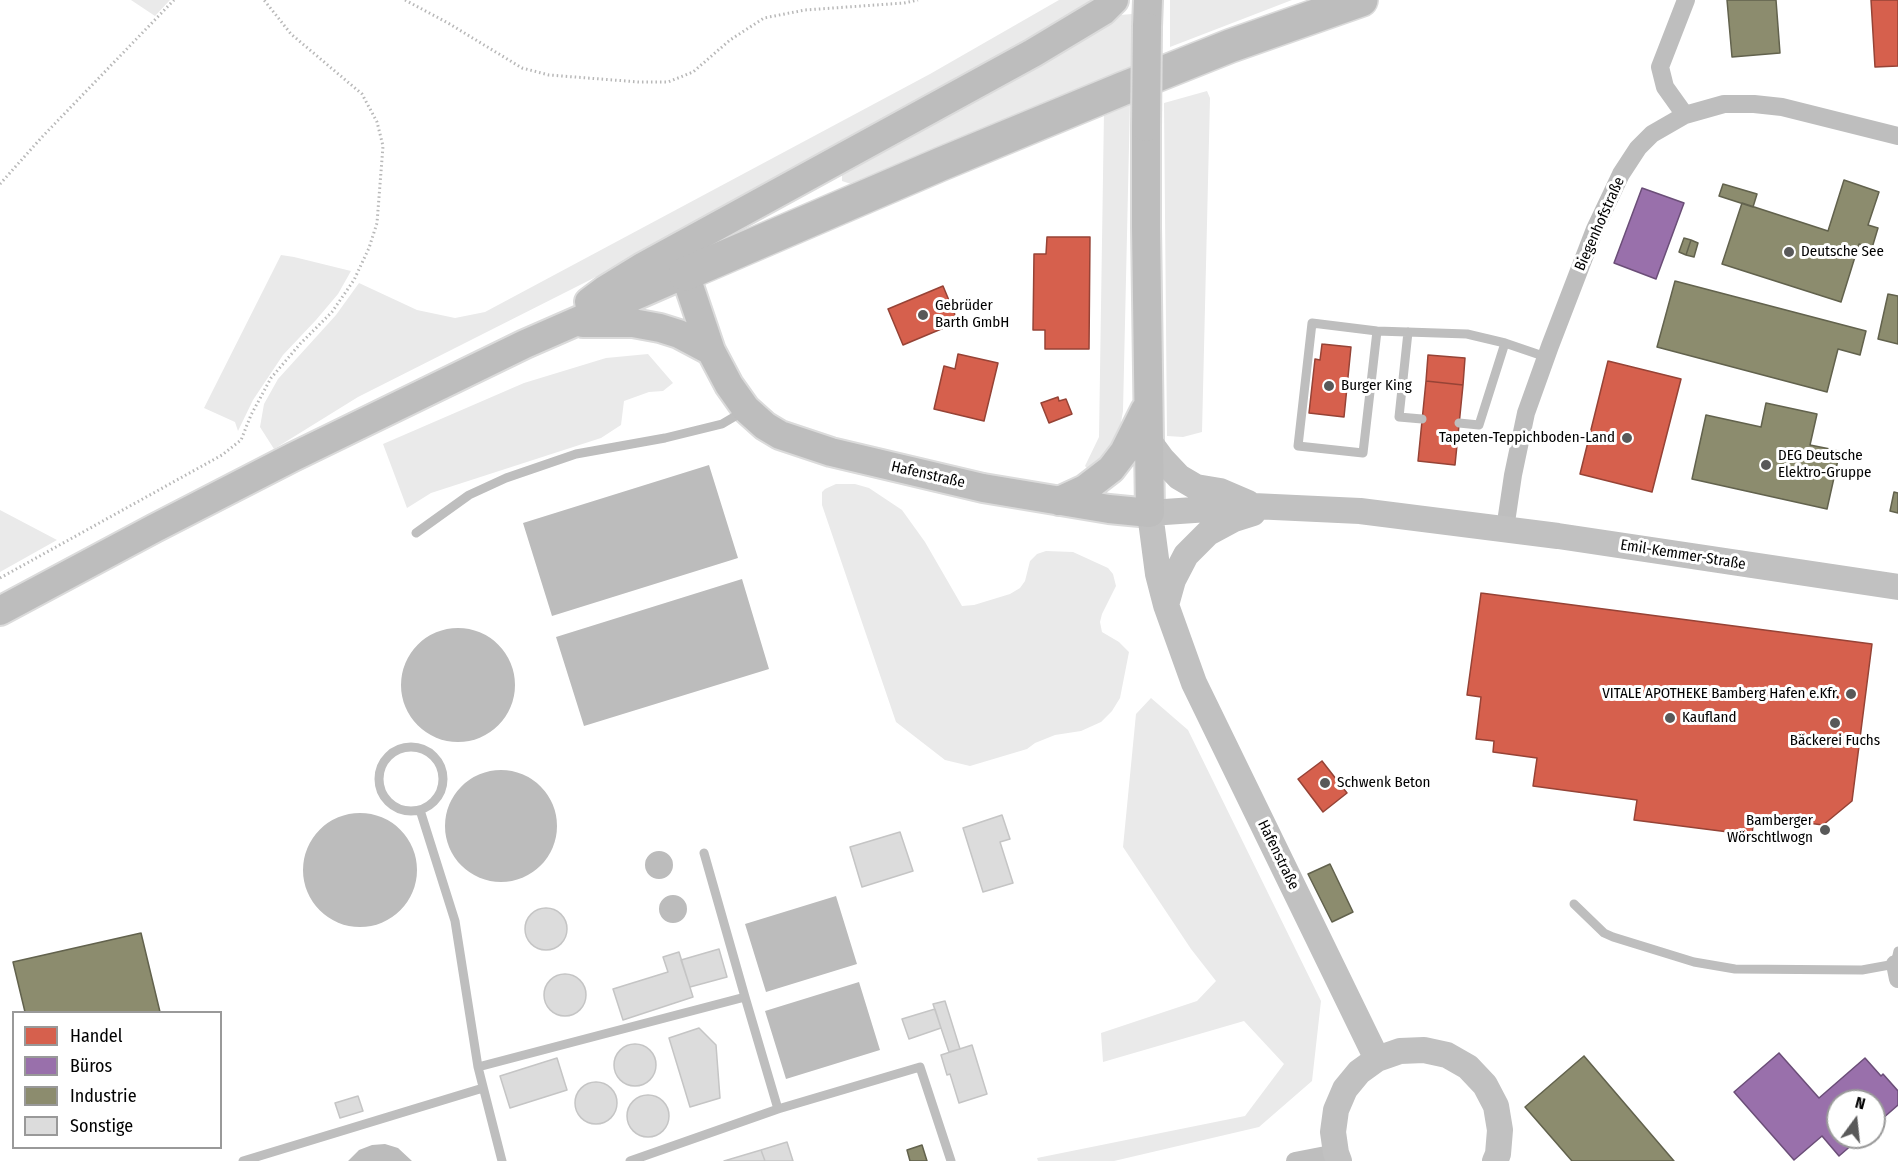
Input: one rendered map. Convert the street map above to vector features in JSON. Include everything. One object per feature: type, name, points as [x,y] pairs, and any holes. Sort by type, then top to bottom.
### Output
[{"type":"highway","points":[[685,274],[1122,89],[1230,46],[1361,0]]},
{"type":"main road","points":[[560,328],[605,290],[644,266],[1033,53],[1103,11],[1114,0]]},
{"type":"main road","points":[[1148,14],[1146,127],[1150,513]]},
{"type":"main road","points":[[0,611],[154,528],[293,457],[560,328],[685,274]]},
{"type":"main road","name":"Hafenstraße","points":[[685,274],[711,351],[729,385],[747,409],[765,426],[780,435],[822,449],[983,488],[1150,513]]},
{"type":"main road","points":[[560,328],[633,323],[679,334],[711,351]]},
{"type":"main road","points":[[1059,501],[1085,489],[1111,469],[1124,453],[1148,403]]},
{"type":"street","points":[[1685,115],[1665,87],[1660,67],[1686,0]]},
{"type":"street","name":"Biegenhofstraße","points":[[1505,529],[1526,413],[1546,357],[1595,229],[1621,174],[1638,148],[1652,134],[1685,115],[1725,104],[1754,104],[1782,107],[1898,136]]},
{"type":"street","points":[[1148,440],[1179,477],[1196,487],[1220,491],[1264,506]]},
{"type":"street","points":[[1150,513],[1264,506]]},
{"type":"street","points":[[1166,605],[1173,580],[1185,555],[1208,533],[1264,506]]},
{"type":"street","name":"Emil-Kemmer-Straße","points":[[1264,506],[1360,511],[1468,524],[1898,587]]},
{"type":"street","name":"Hafenstraße","points":[[1150,513],[1158,574],[1166,605],[1194,683],[1377,1059]]},
{"type":"street","points":[[1295,1161],[1337,1157],[1333,1131],[1336,1110],[1345,1089],[1359,1072],[1377,1059],[1400,1051],[1424,1050],[1447,1055],[1468,1067],[1485,1085],[1496,1106],[1500,1130],[1498,1154],[1495,1161]]},
{"type":"lane","points":[[1377,331],[1363,453],[1298,446],[1312,323],[1377,331],[1467,334],[1505,343],[1546,357]]},
{"type":"lane","points":[[1408,332],[1399,417],[1422,419]]},
{"type":"lane","points":[[1459,423],[1479,425],[1505,343]]},
{"type":"lane","points":[[416,533],[469,495],[506,478],[576,454],[665,438],[722,424],[747,409]]},
{"type":"lane","points":[[403,747],[423,748],[432,753],[442,770],[444,780],[441,790],[429,806],[420,810],[400,809],[391,804],[380,787],[381,767],[386,758],[403,747]]},
{"type":"lane","points":[[420,810],[455,921],[478,1067],[502,1161]]},
{"type":"lane","points":[[704,853],[778,1109]]},
{"type":"lane","points":[[1574,904],[1604,933],[1694,963],[1735,969],[1862,970],[1897,964]]},
{"type":"lane","points":[[478,1067],[745,997]]},
{"type":"lane","points":[[630,1161],[778,1109],[920,1067],[951,1161]]},
{"type":"lane","points":[[243,1161],[483,1088]]},
{"type":"path","points":[[0,184],[174,0]]},
{"type":"path","points":[[0,578],[222,455],[241,440],[251,415],[271,378],[332,312],[354,280],[369,249],[377,223],[383,146],[377,122],[362,94],[291,34],[264,0]]},
{"type":"path","points":[[405,0],[522,68],[549,75],[639,82],[668,82],[693,72],[730,40],[764,18],[805,10],[918,0]]},
{"type":"shaded area","points":[[131,0],[170,0],[155,16]]},
{"type":"shaded area","points":[[1059,0],[1092,0],[1087,6],[687,231],[358,397],[274,449],[260,427],[264,404],[278,379],[336,315],[359,283],[417,310],[455,318],[485,312],[930,74]]},
{"type":"shaded area","points":[[1170,0],[1292,0],[1170,47]]},
{"type":"shaded area","points":[[1132,14],[1131,68],[851,184],[842,181],[842,173],[1073,46],[1120,15]]},
{"type":"shaded area","points":[[1207,91],[1210,98],[1202,432],[1183,437],[1167,436],[1164,103]]},
{"type":"shaded area","points":[[1130,102],[1123,411],[1119,434],[1109,456],[1091,472],[1085,466],[1099,437],[1104,111]]},
{"type":"shaded area","points":[[281,255],[351,271],[338,294],[283,355],[253,400],[238,431],[235,422],[204,408]]},
{"type":"shaded area","points":[[648,354],[673,383],[663,391],[649,392],[624,401],[621,425],[601,438],[431,493],[407,508],[383,444],[524,383],[606,358]]},
{"type":"shaded area","points":[[709,465],[738,558],[552,616],[523,523]]},
{"type":"shaded area","points":[[836,484],[855,484],[869,488],[902,510],[925,542],[962,606],[974,605],[1010,594],[1020,588],[1025,581],[1030,561],[1037,554],[1046,551],[1073,552],[1108,568],[1113,574],[1116,586],[1102,614],[1100,622],[1102,632],[1119,642],[1129,652],[1120,698],[1112,711],[1101,722],[1081,731],[1055,735],[1027,749],[970,766],[945,760],[896,722],[822,505],[822,492]]},
{"type":"shaded area","points":[[0,510],[57,540],[0,572]]},
{"type":"shaded area","points":[[742,579],[769,669],[584,726],[556,637]]},
{"type":"shaded area","points":[[458,628],[480,632],[499,644],[511,663],[515,685],[511,707],[499,726],[480,738],[458,742],[436,738],[417,726],[405,707],[401,685],[405,663],[417,644],[436,632]]},
{"type":"shaded area","points":[[1151,698],[1188,730],[1321,1001],[1312,1081],[1259,1127],[1114,1161],[1038,1161],[1037,1158],[1245,1116],[1284,1064],[1244,1021],[1103,1062],[1101,1033],[1197,1001],[1216,981],[1191,949],[1123,847],[1136,714]]},
{"type":"shaded area","points":[[501,770],[522,774],[541,786],[553,805],[557,826],[553,847],[541,866],[522,878],[501,882],[480,878],[461,866],[449,847],[445,826],[449,805],[461,786],[480,774]]},
{"type":"shaded area","points":[[360,813],[382,818],[400,830],[412,848],[417,870],[412,892],[400,910],[382,922],[360,927],[338,922],[320,910],[308,892],[303,870],[308,848],[320,830],[338,818]]},
{"type":"shaded area","points":[[659,851],[669,855],[673,865],[669,875],[659,879],[649,875],[645,865],[649,855]]},
{"type":"shaded area","points":[[673,895],[683,899],[687,909],[683,919],[673,923],[663,919],[659,909],[663,899]]},
{"type":"shaded area","points":[[836,896],[857,964],[766,992],[745,924]]},
{"type":"shaded area","points":[[859,982],[880,1050],[786,1079],[765,1011]]},
{"type":"shaded area","points":[[385,1144],[398,1148],[412,1161],[348,1161],[359,1150],[372,1145]]},
{"type":"building: Handel","points":[[1871,0],[1898,0],[1898,66],[1875,67]]},
{"type":"building: Handel","points":[[1047,237],[1090,237],[1089,349],[1045,349],[1045,330],[1033,330],[1034,254],[1046,254]]},
{"type":"building: Handel","name":"Gebrüder Barth GmbH","points":[[943,286],[958,322],[903,345],[888,309]]},
{"type":"building: Handel","name":"Burger King","points":[[1322,344],[1351,347],[1344,417],[1309,413],[1315,359],[1320,360]]},
{"type":"building: Handel","points":[[958,354],[998,363],[984,421],[934,409],[944,366],[955,369]]},
{"type":"building: Handel","points":[[1428,355],[1465,358],[1463,385],[1426,381]]},
{"type":"building: Handel","name":"Tapeten-Teppichboden-Land","points":[[1608,361],[1681,379],[1652,492],[1580,474]]},
{"type":"building: Handel","points":[[1426,381],[1463,385],[1455,465],[1418,461]]},
{"type":"building: Handel","points":[[1058,397],[1059,401],[1066,399],[1072,414],[1049,423],[1041,403]]},
{"type":"building: Handel","name":"Kaufland","points":[[1481,593],[1872,644],[1852,801],[1823,825],[1754,816],[1752,835],[1634,820],[1637,800],[1533,786],[1537,758],[1493,752],[1494,741],[1476,739],[1481,697],[1467,695]]},
{"type":"building: Handel","points":[[1322,761],[1347,793],[1323,812],[1298,779]]},
{"type":"building: Büros","points":[[1642,188],[1684,203],[1656,279],[1614,263]]},
{"type":"building: Büros","points":[[1779,1053],[1819,1098],[1826,1092],[1826,1141],[1822,1136],[1794,1160],[1734,1092]]},
{"type":"building: Büros","points":[[1865,1058],[1898,1091],[1898,1105],[1886,1116],[1886,1089],[1829,1089]]},
{"type":"building: Büros","points":[[1833,1149],[1847,1149],[1839,1156]]},
{"type":"building: Industrie","points":[[1727,0],[1776,0],[1780,53],[1732,57]]},
{"type":"building: Industrie","points":[[1844,180],[1879,192],[1868,225],[1878,228],[1872,248],[1859,244],[1841,302],[1722,264],[1742,203],[1828,231]]},
{"type":"building: Industrie","points":[[1723,184],[1757,194],[1753,207],[1719,196]]},
{"type":"building: Industrie","points":[[1684,238],[1691,240],[1686,255],[1679,252]]},
{"type":"building: Industrie","points":[[1691,240],[1698,243],[1694,257],[1686,255]]},
{"type":"building: Industrie","points":[[1675,281],[1866,331],[1860,355],[1838,349],[1827,392],[1657,347]]},
{"type":"building: Industrie","points":[[1888,294],[1898,296],[1898,344],[1878,339]]},
{"type":"building: Industrie","name":"DEG Deutsche Elektro-Gruppe","points":[[1766,403],[1817,414],[1810,445],[1840,451],[1827,509],[1692,479],[1706,415],[1761,427]]},
{"type":"building: Industrie","points":[[1894,492],[1898,493],[1898,513],[1890,511]]},
{"type":"building: Industrie","points":[[1330,864],[1353,912],[1332,922],[1308,874]]},
{"type":"building: Industrie","points":[[141,933],[160,1011],[25,1011],[13,962]]},
{"type":"building: Industrie","points":[[1584,1056],[1674,1161],[1572,1161],[1525,1107]]},
{"type":"building: Industrie","points":[[922,1145],[927,1161],[910,1161],[907,1150]]},
{"type":"building: Sonstige","points":[[1002,815],[1010,839],[1000,842],[1013,883],[983,892],[963,828]]},
{"type":"building: Sonstige","points":[[900,832],[913,871],[862,887],[850,847]]},
{"type":"building: Sonstige","points":[[546,908],[561,914],[567,929],[561,944],[546,950],[531,944],[525,929],[531,914]]},
{"type":"building: Sonstige","points":[[719,949],[727,977],[690,987],[681,960]]},
{"type":"building: Sonstige","points":[[679,952],[693,997],[623,1020],[613,989],[668,972],[663,957]]},
{"type":"building: Sonstige","points":[[565,974],[580,980],[586,995],[580,1010],[565,1016],[550,1010],[544,995],[550,980]]},
{"type":"building: Sonstige","points":[[945,1001],[960,1049],[949,1052],[933,1004]]},
{"type":"building: Sonstige","points":[[935,1009],[941,1028],[909,1039],[902,1019]]},
{"type":"building: Sonstige","points":[[699,1028],[716,1045],[720,1098],[690,1107],[669,1038]]},
{"type":"building: Sonstige","points":[[635,1044],[650,1050],[656,1065],[650,1080],[635,1086],[620,1080],[614,1065],[620,1050]]},
{"type":"building: Sonstige","points":[[972,1045],[987,1094],[959,1103],[941,1055]]},
{"type":"building: Sonstige","points":[[557,1058],[567,1090],[510,1108],[500,1076]]},
{"type":"building: Sonstige","points":[[596,1082],[611,1088],[617,1103],[611,1118],[596,1124],[581,1118],[575,1103],[581,1088]]},
{"type":"building: Sonstige","points":[[648,1095],[663,1101],[669,1116],[663,1131],[648,1137],[633,1131],[627,1116],[633,1101]]},
{"type":"building: Sonstige","points":[[358,1096],[363,1111],[340,1118],[335,1103]]},
{"type":"building: Sonstige","points":[[787,1142],[793,1161],[765,1161],[761,1150]]},
{"type":"building: Sonstige","points":[[761,1150],[765,1161],[724,1161]]},
{"type":"place","name":"Deutsche See","points":[[1789,252]]},
{"type":"place","name":"Gebrüder Barth GmbH","points":[[923,315]]},
{"type":"place","name":"Burger King","points":[[1329,386]]},
{"type":"place","name":"Tapeten-Teppichboden-Land","points":[[1627,438]]},
{"type":"place","name":"DEG Deutsche Elektro-Gruppe","points":[[1766,465]]},
{"type":"place","name":"VITALE APOTHEKE Bamberg Hafen e.Kfr.","points":[[1851,694]]},
{"type":"place","name":"Kaufland","points":[[1670,718]]},
{"type":"place","name":"Bäckerei Fuchs","points":[[1835,723]]},
{"type":"place","name":"Schwenk Beton","points":[[1325,783]]},
{"type":"place","name":"Bamberger Wörschtlwogn","points":[[1825,830]]}]
